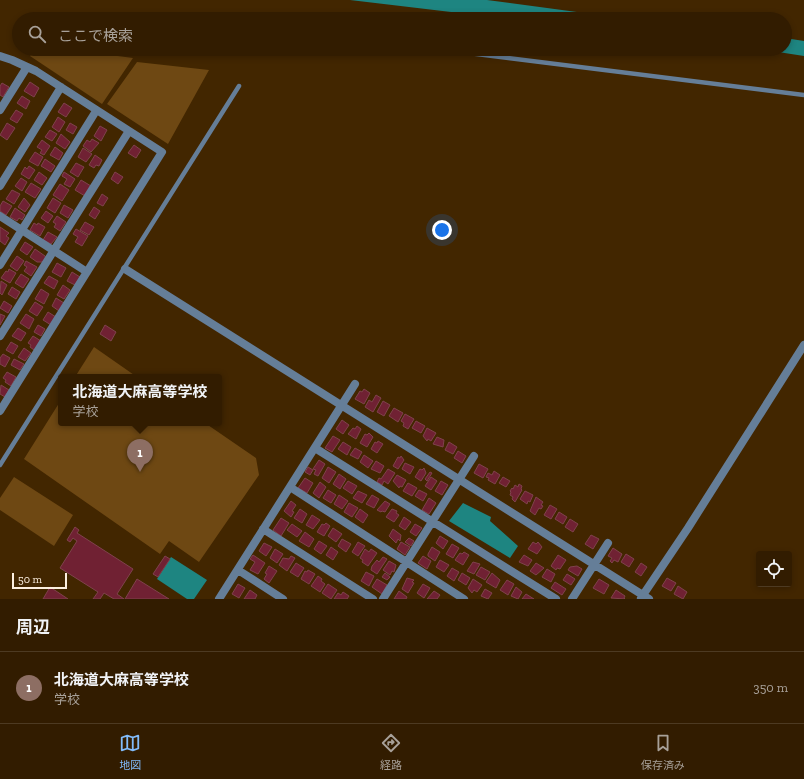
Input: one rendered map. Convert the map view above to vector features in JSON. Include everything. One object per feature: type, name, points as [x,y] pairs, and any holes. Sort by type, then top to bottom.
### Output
[{"type":"street","points":[[0,56],[27,67],[61,87],[162,152],[0,411]]},
{"type":"street","points":[[0,110],[27,67]]},
{"type":"street","points":[[0,186],[61,87]]},
{"type":"street","points":[[0,265],[96,110]]},
{"type":"street","points":[[0,336],[129,131]]},
{"type":"street","points":[[0,216],[87,272]]},
{"type":"street","points":[[124,269],[460,479],[594,564],[644,598],[804,345]]},
{"type":"street","points":[[219,599],[355,384]]},
{"type":"street","points":[[315,448],[556,599]]},
{"type":"street","points":[[384,599],[474,456]]},
{"type":"street","points":[[290,487],[464,599]]},
{"type":"street","points":[[264,529],[373,599]]},
{"type":"street","points":[[572,599],[608,544]]},
{"type":"street","points":[[238,570],[283,599]]},
{"type":"lane","points":[[493,56],[804,95]]},
{"type":"lane","points":[[0,465],[239,86]]},
{"type":"shaded area","points":[[30,56],[118,56],[133,58],[102,104]]},
{"type":"shaded area","points":[[137,62],[209,70],[168,144],[107,104]]},
{"type":"shaded area","points":[[94,347],[133,374],[77,374]]},
{"type":"shaded area","points":[[58,405],[58,426],[209,426],[256,458],[259,475],[199,562],[169,541],[160,554],[24,459]]},
{"type":"shaded area","points":[[14,477],[73,515],[54,546],[0,510],[0,498]]},
{"type":"water","points":[[350,0],[487,0],[577,12],[451,12]]},
{"type":"water","points":[[792,39],[804,41],[804,56],[792,54]]},
{"type":"water","points":[[463,503],[491,517],[490,521],[518,546],[510,558],[449,521]]},
{"type":"water","points":[[171,557],[207,580],[194,599],[187,599],[157,579]]},
{"type":"building","points":[[30,82],[39,88],[34,97],[24,91]]},
{"type":"building","points":[[2,83],[9,87],[3,97],[0,95],[0,86]]},
{"type":"building","points":[[22,96],[30,101],[26,109],[17,103]]},
{"type":"building","points":[[64,103],[72,108],[66,117],[58,112]]},
{"type":"building","points":[[16,110],[23,114],[17,123],[10,119]]},
{"type":"building","points":[[58,117],[65,122],[59,132],[52,127]]},
{"type":"building","points":[[7,123],[15,128],[7,140],[0,135]]},
{"type":"building","points":[[70,123],[77,127],[73,134],[66,130]]},
{"type":"building","points":[[100,126],[107,130],[101,141],[94,136]]},
{"type":"building","points":[[50,130],[57,134],[52,141],[45,137]]},
{"type":"building","points":[[61,134],[70,142],[65,149],[56,143]]},
{"type":"building","points":[[92,139],[99,143],[91,152],[83,146],[87,140],[90,142]]},
{"type":"building","points":[[42,140],[50,146],[44,155],[40,153],[42,150],[37,147]]},
{"type":"building","points":[[134,145],[141,150],[136,158],[128,153]]},
{"type":"building","points":[[55,147],[63,153],[59,160],[50,155]]},
{"type":"building","points":[[83,148],[92,154],[86,162],[78,157]]},
{"type":"building","points":[[35,152],[43,157],[38,166],[29,161]]},
{"type":"building","points":[[95,155],[102,160],[99,166],[96,165],[94,168],[89,165]]},
{"type":"building","points":[[45,159],[55,166],[51,172],[41,166]]},
{"type":"building","points":[[76,163],[84,167],[78,177],[70,172]]},
{"type":"building","points":[[29,166],[35,170],[29,179],[21,174],[25,167],[27,169]]},
{"type":"building","points":[[39,172],[47,178],[42,185],[34,180]]},
{"type":"building","points":[[64,172],[75,179],[70,187],[64,184],[67,179],[62,176]]},
{"type":"building","points":[[115,172],[123,177],[118,184],[111,179]]},
{"type":"building","points":[[21,178],[27,182],[22,191],[15,186]]},
{"type":"building","points":[[81,180],[91,186],[85,196],[75,190]]},
{"type":"building","points":[[31,183],[41,189],[35,198],[25,192]]},
{"type":"building","points":[[60,184],[69,190],[62,201],[53,195]]},
{"type":"building","points":[[12,190],[20,194],[14,204],[6,199]]},
{"type":"building","points":[[102,194],[108,198],[103,206],[97,203]]},
{"type":"building","points":[[24,198],[30,205],[25,212],[18,207]]},
{"type":"building","points":[[53,198],[61,203],[55,213],[47,208]]},
{"type":"building","points":[[3,201],[12,206],[6,215],[0,211],[0,206]]},
{"type":"building","points":[[64,205],[73,210],[68,218],[60,213]]},
{"type":"building","points":[[94,207],[100,211],[95,219],[89,215]]},
{"type":"building","points":[[15,208],[25,215],[22,220],[19,218],[17,221],[10,217]]},
{"type":"building","points":[[46,211],[53,216],[48,223],[41,218]]},
{"type":"building","points":[[57,216],[66,222],[60,231],[54,227],[56,224],[53,222]]},
{"type":"building","points":[[85,222],[94,227],[89,235],[80,230]]},
{"type":"building","points":[[34,223],[37,225],[38,223],[45,227],[40,236],[30,230]]},
{"type":"building","points":[[0,227],[9,233],[6,236],[9,238],[5,245],[0,241]]},
{"type":"building","points":[[76,229],[88,236],[82,246],[75,242],[78,237],[73,234]]},
{"type":"building","points":[[48,232],[57,237],[51,244],[43,240]]},
{"type":"building","points":[[25,242],[33,247],[27,255],[20,250]]},
{"type":"building","points":[[35,249],[45,256],[46,258],[44,262],[37,262],[30,257]]},
{"type":"building","points":[[17,256],[24,261],[17,271],[10,266]]},
{"type":"building","points":[[26,261],[37,267],[31,276],[24,271],[27,267],[24,265]]},
{"type":"building","points":[[57,263],[66,268],[61,277],[52,272]]},
{"type":"building","points":[[9,269],[16,273],[10,283],[1,278],[6,271],[8,272]]},
{"type":"building","points":[[72,272],[80,277],[75,285],[67,281]]},
{"type":"building","points":[[21,274],[29,279],[23,288],[15,283]]},
{"type":"building","points":[[49,276],[58,281],[54,289],[44,283]]},
{"type":"building","points":[[1,281],[7,285],[2,295],[0,293]]},
{"type":"building","points":[[63,285],[70,290],[64,299],[57,295]]},
{"type":"building","points":[[12,287],[20,292],[16,299],[8,294]]},
{"type":"building","points":[[41,289],[49,294],[44,304],[35,299]]},
{"type":"building","points":[[56,298],[64,303],[59,311],[52,306]]},
{"type":"building","points":[[4,301],[12,306],[8,313],[0,308]]},
{"type":"building","points":[[35,302],[43,307],[37,316],[29,311]]},
{"type":"building","points":[[48,312],[56,317],[51,325],[43,320]]},
{"type":"building","points":[[0,314],[5,316],[0,325]]},
{"type":"building","points":[[26,314],[34,319],[29,329],[20,323]]},
{"type":"building","points":[[38,325],[45,329],[41,336],[34,332]]},
{"type":"building","points":[[105,325],[116,332],[111,341],[100,334]]},
{"type":"building","points":[[18,328],[26,333],[21,341],[12,336]]},
{"type":"building","points":[[33,336],[41,341],[34,350],[28,343]]},
{"type":"building","points":[[11,342],[18,346],[13,354],[6,350]]},
{"type":"building","points":[[24,348],[31,353],[25,361],[18,357]]},
{"type":"building","points":[[3,354],[10,358],[5,367],[0,364],[0,358]]},
{"type":"building","points":[[14,359],[24,364],[20,370],[11,365]]},
{"type":"building","points":[[7,372],[16,377],[11,386],[5,382],[6,380],[3,378]]},
{"type":"building","points":[[1,385],[9,390],[5,397],[0,394]]},
{"type":"building","points":[[364,389],[370,393],[364,404],[355,399],[360,391],[362,392]]},
{"type":"building","points":[[376,395],[381,398],[373,412],[365,407],[369,400],[372,402]]},
{"type":"building","points":[[383,401],[390,405],[384,416],[377,412]]},
{"type":"building","points":[[394,408],[403,413],[398,422],[389,416]]},
{"type":"building","points":[[405,414],[414,419],[408,429],[403,426],[404,423],[401,421]]},
{"type":"building","points":[[342,420],[349,425],[343,434],[336,429]]},
{"type":"building","points":[[416,421],[425,426],[421,433],[412,428]]},
{"type":"building","points":[[357,426],[361,429],[356,439],[348,434]]},
{"type":"building","points":[[427,428],[436,433],[431,441],[428,439],[427,441],[423,436]]},
{"type":"building","points":[[369,433],[373,437],[367,447],[360,443],[365,434],[367,435]]},
{"type":"building","points":[[333,436],[340,440],[332,452],[325,448]]},
{"type":"building","points":[[437,437],[444,440],[443,447],[433,444]]},
{"type":"building","points":[[378,441],[383,444],[377,453],[371,449],[375,442],[377,443]]},
{"type":"building","points":[[343,442],[351,447],[347,455],[338,449]]},
{"type":"building","points":[[449,442],[457,447],[453,454],[445,450]]},
{"type":"building","points":[[355,448],[362,452],[358,459],[350,455]]},
{"type":"building","points":[[458,451],[466,456],[462,463],[454,458]]},
{"type":"building","points":[[364,455],[373,461],[368,468],[360,462]]},
{"type":"building","points":[[401,456],[404,460],[398,469],[393,466],[398,457],[400,458]]},
{"type":"building","points":[[319,460],[325,464],[318,476],[314,474],[316,470],[313,469]]},
{"type":"building","points":[[376,461],[384,466],[380,473],[371,469]]},
{"type":"building","points":[[405,463],[414,467],[410,474],[402,469]]},
{"type":"building","points":[[479,464],[488,469],[483,478],[474,473]]},
{"type":"building","points":[[308,467],[313,470],[310,475],[305,472]]},
{"type":"building","points":[[328,467],[336,472],[329,483],[322,478]]},
{"type":"building","points":[[424,468],[426,473],[421,481],[415,477],[420,469],[422,470]]},
{"type":"building","points":[[388,469],[395,473],[388,484],[384,481],[382,485],[377,482]]},
{"type":"building","points":[[494,471],[500,475],[495,484],[486,477],[488,473],[492,475]]},
{"type":"building","points":[[430,472],[432,473],[427,481],[425,479]]},
{"type":"building","points":[[339,474],[346,479],[340,489],[333,484]]},
{"type":"building","points":[[397,475],[406,480],[402,487],[400,486],[399,488],[393,481]]},
{"type":"building","points":[[431,477],[437,481],[431,490],[425,486]]},
{"type":"building","points":[[503,477],[510,481],[506,487],[499,483]]},
{"type":"building","points":[[305,478],[313,483],[307,493],[298,488]]},
{"type":"building","points":[[348,481],[357,486],[352,494],[343,488]]},
{"type":"building","points":[[441,481],[448,485],[442,495],[435,491]]},
{"type":"building","points":[[320,482],[326,487],[319,498],[313,493]]},
{"type":"building","points":[[408,483],[417,488],[412,496],[403,491]]},
{"type":"building","points":[[519,484],[522,486],[522,490],[515,502],[512,499],[513,497],[510,495],[510,491],[515,485],[518,487]]},
{"type":"building","points":[[328,490],[336,495],[331,503],[323,498]]},
{"type":"building","points":[[419,490],[427,494],[423,501],[415,496]]},
{"type":"building","points":[[358,491],[367,495],[362,503],[353,498]]},
{"type":"building","points":[[525,491],[533,495],[530,502],[528,501],[527,504],[520,499]]},
{"type":"building","points":[[339,495],[348,501],[342,509],[334,504]]},
{"type":"building","points":[[372,495],[379,499],[374,508],[366,504]]},
{"type":"building","points":[[536,497],[543,502],[541,505],[543,506],[541,509],[539,508],[535,515],[530,511]]},
{"type":"building","points":[[429,498],[436,503],[429,514],[422,510]]},
{"type":"building","points":[[291,501],[296,505],[292,511],[294,512],[291,517],[284,511]]},
{"type":"building","points":[[385,501],[390,504],[385,512],[377,510]]},
{"type":"building","points":[[349,503],[358,508],[352,517],[344,512]]},
{"type":"building","points":[[550,505],[557,509],[551,519],[544,515]]},
{"type":"building","points":[[300,509],[307,514],[302,523],[294,518]]},
{"type":"building","points":[[360,509],[368,515],[363,523],[355,517]]},
{"type":"building","points":[[392,509],[397,511],[396,513],[399,515],[394,522],[386,517]]},
{"type":"building","points":[[559,512],[567,517],[563,524],[555,519]]},
{"type":"building","points":[[312,515],[320,520],[313,529],[306,525]]},
{"type":"building","points":[[404,517],[411,522],[405,530],[399,526]]},
{"type":"building","points":[[281,518],[289,523],[281,536],[273,530]]},
{"type":"building","points":[[570,519],[578,524],[573,532],[565,527]]},
{"type":"building","points":[[326,523],[330,526],[324,536],[317,532],[322,524],[324,525]]},
{"type":"building","points":[[292,524],[302,531],[297,537],[287,530]]},
{"type":"building","points":[[415,524],[422,528],[416,536],[410,532]]},
{"type":"building","points":[[75,527],[79,530],[77,533],[133,569],[117,594],[124,599],[114,599],[104,593],[100,599],[93,599],[98,592],[60,568],[77,541],[73,538],[70,542],[67,540]]},
{"type":"building","points":[[333,528],[342,534],[336,542],[328,536]]},
{"type":"building","points":[[393,529],[401,535],[400,541],[398,539],[396,543],[389,536]]},
{"type":"building","points":[[305,532],[314,539],[309,547],[299,541]]},
{"type":"building","points":[[591,535],[599,539],[593,549],[585,544]]},
{"type":"building","points":[[440,536],[448,541],[443,549],[436,543]]},
{"type":"building","points":[[409,538],[414,541],[411,546],[405,542]]},
{"type":"building","points":[[342,539],[351,544],[346,552],[338,546]]},
{"type":"building","points":[[319,541],[327,546],[321,554],[314,549]]},
{"type":"building","points":[[358,542],[365,546],[358,556],[352,552]]},
{"type":"building","points":[[401,542],[410,547],[405,555],[397,549]]},
{"type":"building","points":[[533,542],[536,544],[538,542],[542,547],[537,554],[528,549]]},
{"type":"building","points":[[264,543],[272,547],[266,556],[259,551]]},
{"type":"building","points":[[452,544],[459,548],[453,558],[446,554]]},
{"type":"building","points":[[331,547],[338,552],[333,560],[326,555]]},
{"type":"building","points":[[432,547],[440,552],[435,561],[428,556]]},
{"type":"building","points":[[613,548],[622,554],[618,562],[614,560],[612,563],[610,561],[612,558],[608,556]]},
{"type":"building","points":[[275,549],[283,554],[277,563],[270,558]]},
{"type":"building","points":[[365,549],[369,552],[371,549],[377,553],[368,566],[362,562],[363,560],[360,558]]},
{"type":"building","points":[[464,552],[469,555],[463,565],[455,560],[460,553],[462,554]]},
{"type":"building","points":[[626,554],[634,559],[629,567],[621,562]]},
{"type":"building","points":[[253,555],[265,563],[258,574],[250,570],[255,562],[250,559]]},
{"type":"building","points":[[524,555],[532,560],[528,566],[519,562]]},
{"type":"building","points":[[558,555],[566,560],[560,569],[557,568],[556,570],[551,566]]},
{"type":"building","points":[[165,556],[170,559],[158,577],[153,574]]},
{"type":"building","points":[[291,556],[295,558],[287,571],[279,565],[283,558],[289,559]]},
{"type":"building","points":[[423,556],[431,561],[427,569],[418,563]]},
{"type":"building","points":[[383,557],[387,559],[377,574],[371,570],[372,566],[377,560],[379,562]]},
{"type":"building","points":[[440,560],[449,565],[444,572],[436,567]]},
{"type":"building","points":[[389,561],[396,565],[394,572],[392,571],[390,575],[383,570]]},
{"type":"building","points":[[473,562],[480,564],[474,574],[467,571]]},
{"type":"building","points":[[296,563],[304,568],[298,577],[290,572]]},
{"type":"building","points":[[536,563],[544,568],[536,575],[530,571]]},
{"type":"building","points":[[641,563],[647,567],[641,576],[635,572]]},
{"type":"building","points":[[269,566],[277,571],[269,583],[264,579],[267,574],[265,573]]},
{"type":"building","points":[[577,566],[582,569],[578,576],[568,570],[570,567]]},
{"type":"building","points":[[481,567],[490,572],[485,580],[476,575]]},
{"type":"building","points":[[452,568],[459,572],[454,581],[447,576]]},
{"type":"building","points":[[547,569],[555,574],[551,582],[542,577]]},
{"type":"building","points":[[308,570],[315,574],[309,584],[301,579],[305,571],[307,572]]},
{"type":"building","points":[[366,572],[374,576],[369,586],[361,581]]},
{"type":"building","points":[[385,573],[390,577],[387,580],[382,577]]},
{"type":"building","points":[[462,573],[470,578],[466,585],[458,580]]},
{"type":"building","points":[[492,573],[500,580],[496,588],[486,582]]},
{"type":"building","points":[[567,574],[575,579],[571,585],[563,580]]},
{"type":"building","points":[[318,576],[325,584],[320,592],[311,586]]},
{"type":"building","points":[[407,578],[414,580],[412,582],[414,583],[408,593],[402,589]]},
{"type":"building","points":[[667,578],[676,583],[671,591],[662,586]]},
{"type":"building","points":[[137,579],[169,599],[125,599]]},
{"type":"building","points":[[377,579],[387,585],[382,594],[372,587]]},
{"type":"building","points":[[473,579],[482,585],[477,592],[474,590],[472,593],[468,588]]},
{"type":"building","points":[[599,579],[609,585],[604,594],[593,588]]},
{"type":"building","points":[[507,580],[514,584],[508,595],[500,590]]},
{"type":"building","points":[[555,582],[566,589],[562,595],[551,588]]},
{"type":"building","points":[[238,584],[245,588],[239,598],[232,594]]},
{"type":"building","points":[[328,584],[337,590],[331,599],[322,593]]},
{"type":"building","points":[[423,584],[430,588],[424,598],[417,593]]},
{"type":"building","points":[[678,586],[687,592],[683,599],[674,594]]},
{"type":"building","points":[[50,587],[68,599],[43,599]]},
{"type":"building","points":[[516,587],[522,592],[518,599],[511,596]]},
{"type":"building","points":[[485,589],[492,593],[488,599],[481,596]]},
{"type":"building","points":[[250,590],[257,595],[255,599],[244,599]]},
{"type":"building","points":[[616,590],[625,596],[625,599],[611,598]]},
{"type":"building","points":[[399,591],[407,597],[406,599],[394,599]]},
{"type":"building","points":[[434,591],[440,595],[437,599],[427,599]]},
{"type":"building","points":[[343,592],[349,596],[347,599],[334,599],[338,593],[341,595]]},
{"type":"building","points":[[526,594],[534,599],[522,599]]},
{"type":"place","name":"北海道大麻高等学校","points":[[140,472]]}]
